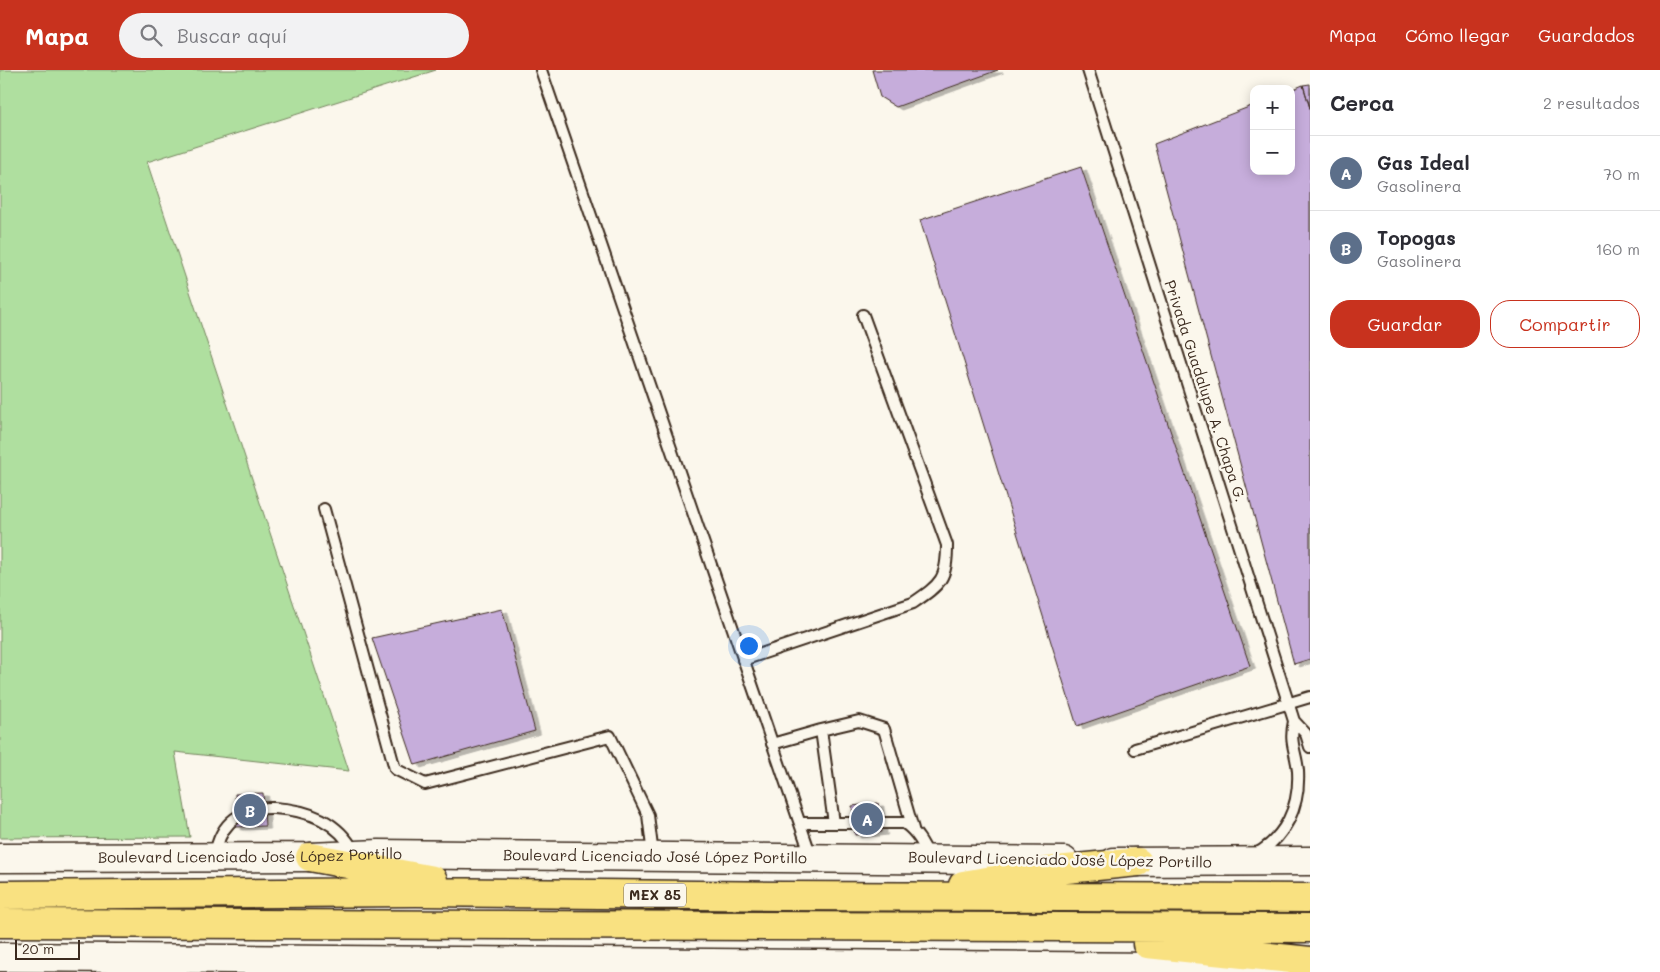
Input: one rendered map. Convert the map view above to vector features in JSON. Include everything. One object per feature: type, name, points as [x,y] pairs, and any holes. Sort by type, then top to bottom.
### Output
[{"type":"highway","points":[[310,857],[499,893]]},
{"type":"highway","points":[[907,897],[1046,871],[1138,862]]},
{"type":"highway","name":"MEX 85","points":[[0,895],[499,893],[1310,898]]},
{"type":"highway","name":"MEX 85","points":[[0,923],[1310,928]]},
{"type":"highway","points":[[1060,928],[1119,942],[1310,961]]},
{"type":"street","name":"Boulevard Licenciado José López Portillo","points":[[0,858],[310,857],[379,854],[1138,862],[1310,861]]},
{"type":"street","points":[[0,957],[281,965],[1182,970],[1310,968]]},
{"type":"lane","points":[[541,70],[811,858]]},
{"type":"lane","name":"Privada Guadalupe A. Chapa G.","points":[[1088,70],[1288,703],[1294,721],[1306,734],[1310,747]]},
{"type":"lane","points":[[744,660],[913,603],[935,588],[948,568],[947,545],[863,315]]},
{"type":"lane","points":[[324,509],[395,769],[425,784],[610,736],[648,815],[653,856]]},
{"type":"lane","points":[[1136,749],[1310,697]]},
{"type":"lane","points":[[772,744],[859,721],[884,729],[913,829],[931,859]]},
{"type":"lane","name":"Privada Guadalupe A. Chapa G.","points":[[1242,861],[1271,844],[1284,831],[1291,817],[1298,770],[1290,737],[1294,721]]},
{"type":"lane","points":[[821,730],[834,823]]},
{"type":"lane","points":[[215,856],[218,840],[227,824],[242,813],[259,808],[292,809],[318,816],[340,832],[357,856]]},
{"type":"lane","points":[[800,823],[904,824],[913,829]]},
{"type":"green space","points":[[0,70],[436,70],[147,162],[349,771],[175,752],[190,837],[0,838]]},
{"type":"building","points":[[872,70],[998,70],[896,107],[880,97]]},
{"type":"building","points":[[1310,84],[1310,108],[1303,85]]},
{"type":"building","points":[[1303,85],[1310,108],[1310,659],[1294,664],[1154,144],[1250,107],[1250,175],[1295,175],[1295,88]]},
{"type":"building","points":[[1081,167],[1250,666],[1077,726],[920,220]]},
{"type":"building","points":[[502,609],[535,731],[415,765],[372,638]]},
{"type":"building","points":[[263,793],[265,826],[236,827],[235,794]]},
{"type":"building","points":[[878,803],[882,832],[855,835],[852,806]]},
{"type":"place","name":"Topogas","points":[[250,810]]},
{"type":"place","name":"Gas Ideal","points":[[867,819]]}]
